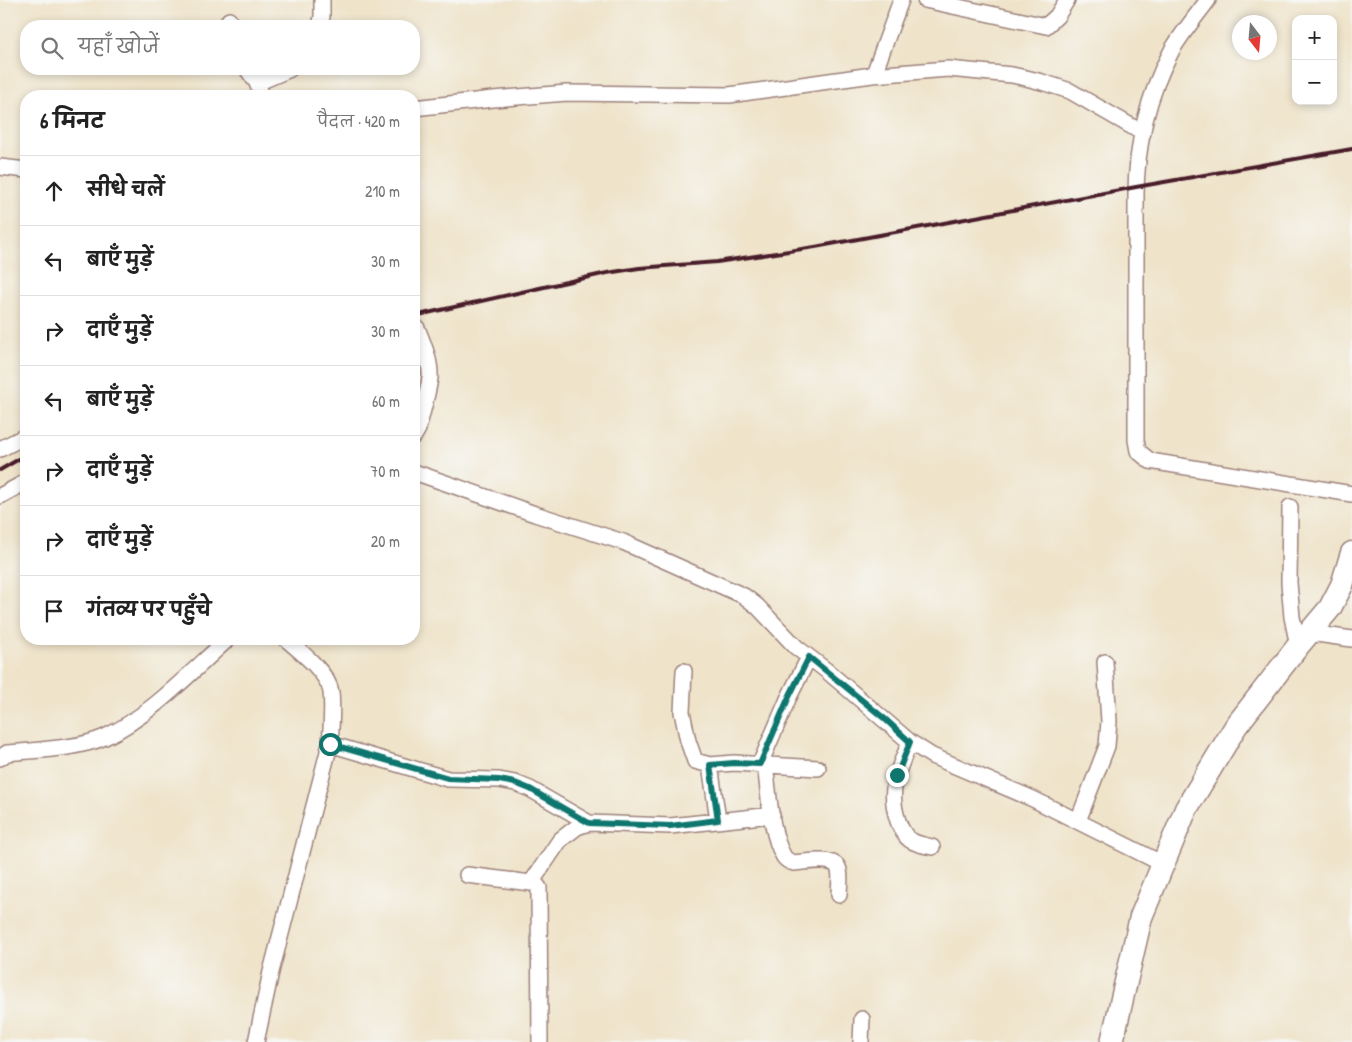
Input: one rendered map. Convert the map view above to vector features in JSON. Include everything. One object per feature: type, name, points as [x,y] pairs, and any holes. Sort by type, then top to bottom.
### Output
[{"type":"highway","points":[[1112,1042],[1141,917],[1186,808],[1236,726],[1330,608],[1342,585],[1352,553]]},
{"type":"street","points":[[321,20],[322,0]]},
{"type":"street","points":[[872,75],[901,0]]},
{"type":"street","points":[[926,0],[1046,26],[1057,16],[1066,0]]},
{"type":"street","points":[[1208,0],[1173,48],[1158,78],[1143,133],[1136,171],[1136,440],[1138,451],[1150,461],[1352,494]]},
{"type":"street","points":[[420,107],[568,93],[729,96],[872,75],[948,69],[1026,78],[1070,92],[1143,133]]},
{"type":"street","points":[[250,75],[259,90],[281,75]]},
{"type":"street","points":[[0,167],[20,169]]},
{"type":"street","points":[[420,336],[428,360],[430,377],[420,420]]},
{"type":"street","points":[[0,449],[20,439]]},
{"type":"street","points":[[420,474],[623,542],[744,596],[757,606],[796,647],[910,742],[932,756],[1034,799],[1163,864]]},
{"type":"street","points":[[0,496],[20,485]]},
{"type":"street","points":[[1290,507],[1289,584],[1292,617],[1304,639],[1352,639]]},
{"type":"street","points":[[0,758],[7,753],[78,745],[104,738],[133,722],[221,645]]},
{"type":"street","points":[[256,1042],[271,972],[330,744],[331,691],[324,677],[304,654],[293,645]]},
{"type":"street","points":[[809,657],[788,699],[762,765],[777,838],[784,857],[794,863],[827,861],[833,863],[839,870],[839,895]]},
{"type":"street","points":[[1078,821],[1107,746],[1109,721],[1105,662]]},
{"type":"street","points":[[684,671],[682,712],[688,741],[696,762],[710,765],[734,763],[818,768]]},
{"type":"street","points":[[910,742],[893,791],[894,809],[901,830],[908,839],[915,844],[932,846]]},
{"type":"street","points":[[330,744],[448,778],[499,780],[515,783],[530,789],[589,823]]},
{"type":"street","points":[[710,765],[718,820]]},
{"type":"street","points":[[531,883],[560,840],[577,827],[589,823],[670,826],[772,816]]},
{"type":"street","points":[[467,875],[531,883],[536,884],[539,888],[540,1042]]},
{"type":"street","points":[[861,1042],[862,1019]]},
{"type":"railway","points":[[420,315],[607,273],[639,268],[717,262],[815,247],[1352,149]]},
{"type":"railway","points":[[0,470],[20,458]]},
{"type":"route","points":[[330,744],[448,778],[499,780],[515,783],[530,789],[589,823],[670,826],[718,820],[710,765],[734,763],[760,764],[788,699],[809,657],[910,742],[897,775]]}]
